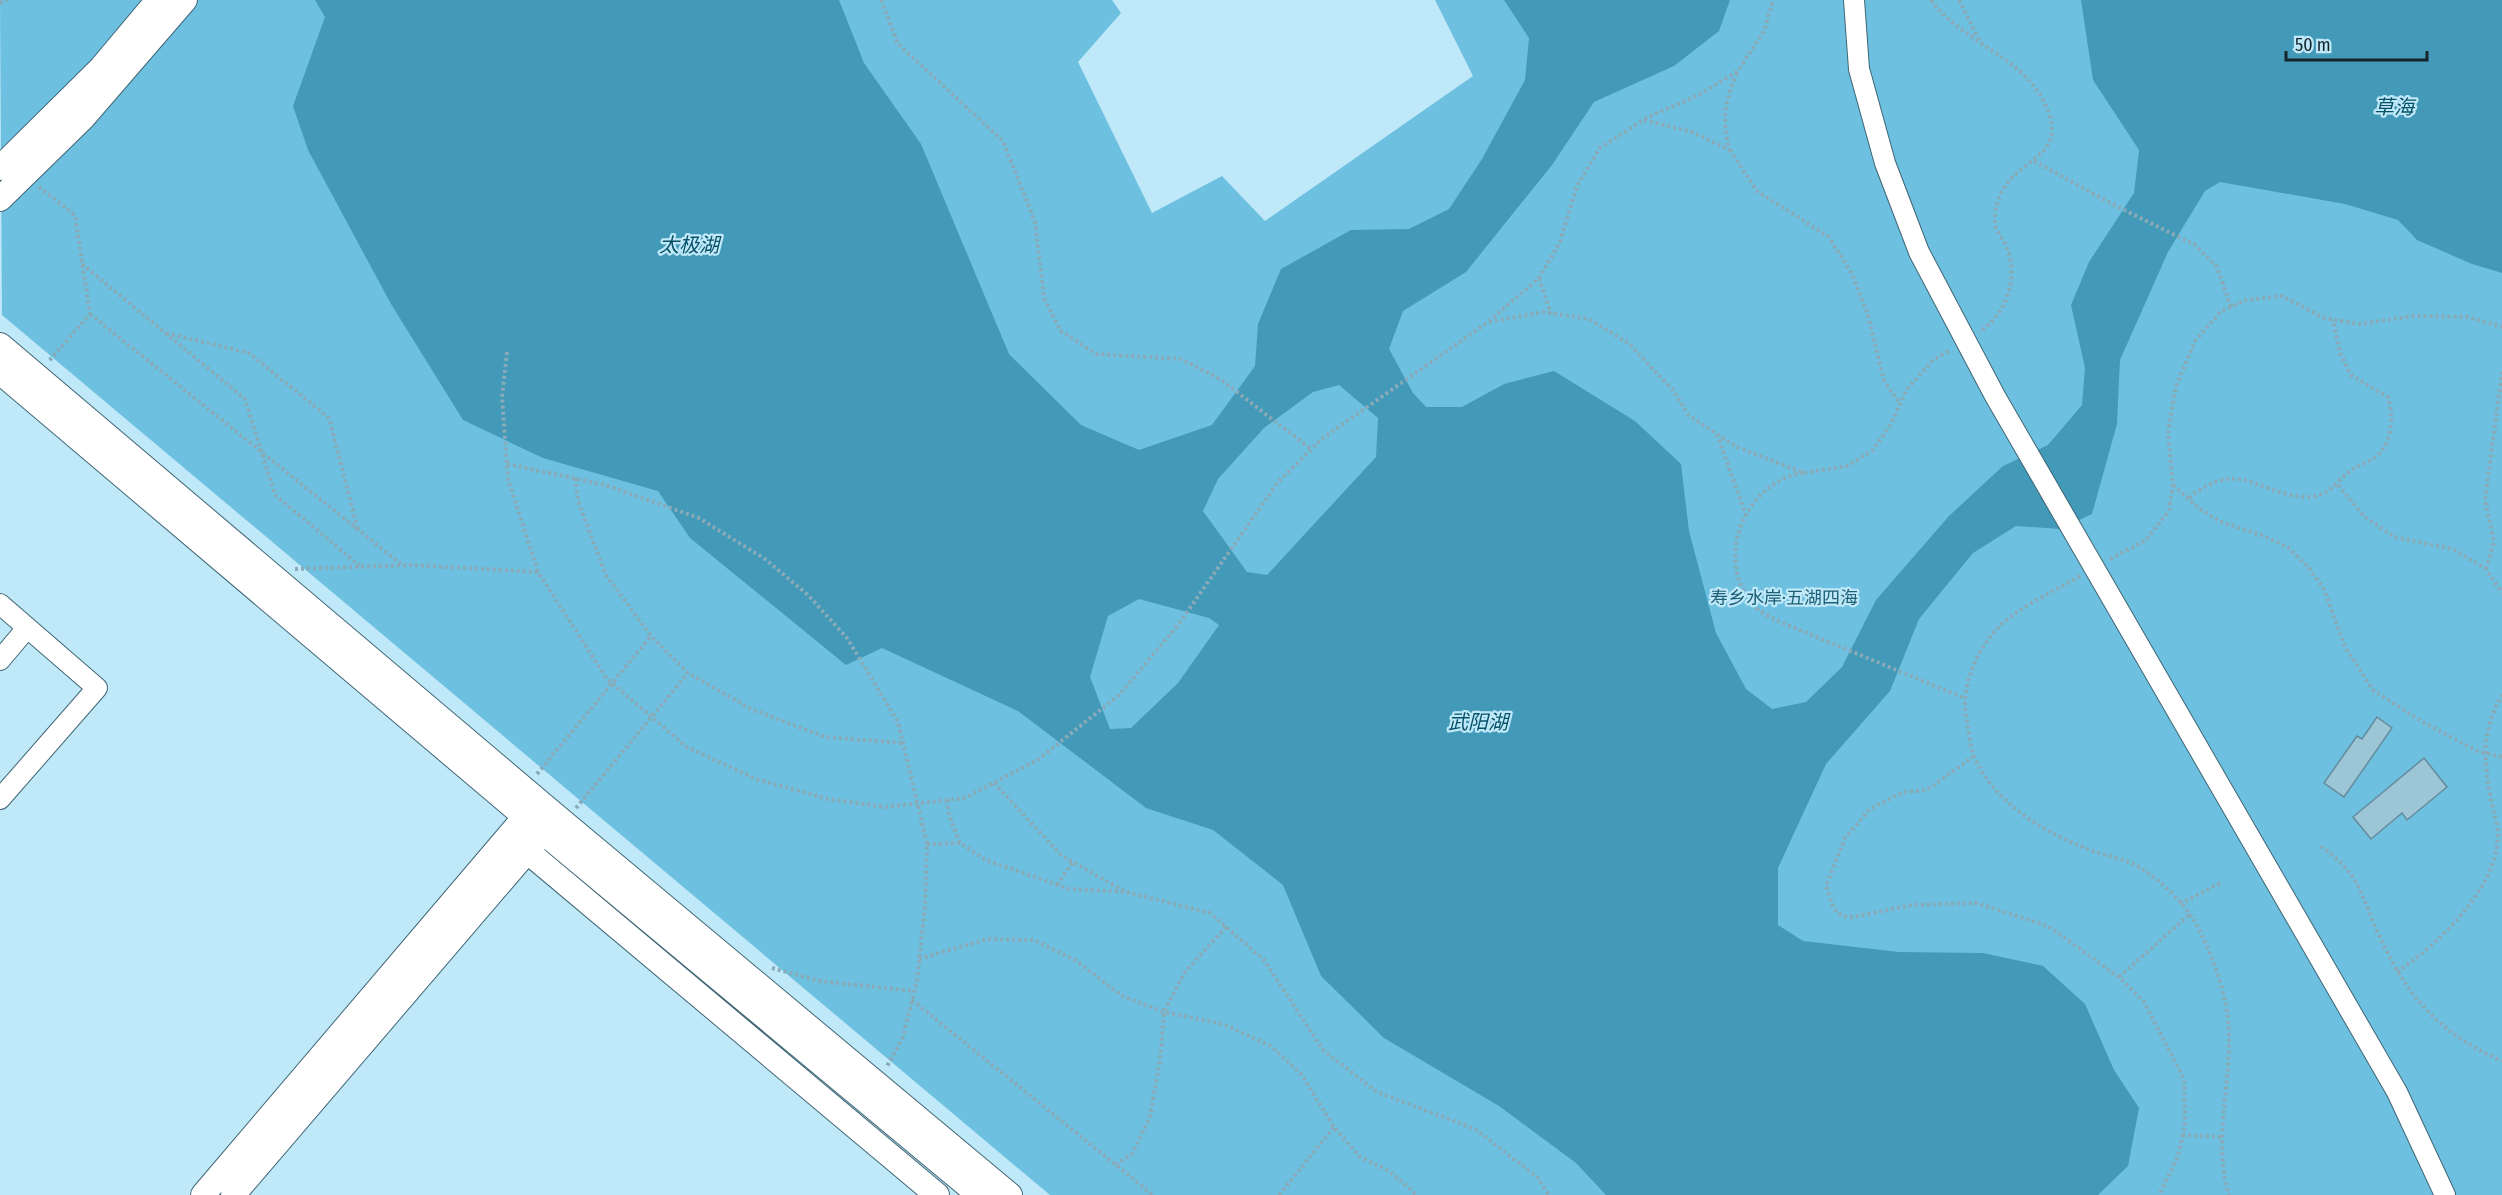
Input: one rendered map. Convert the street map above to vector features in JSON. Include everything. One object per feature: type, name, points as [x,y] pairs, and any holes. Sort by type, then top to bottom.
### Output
[{"type":"street","points":[[0,168],[101,68],[158,0]]},
{"type":"street","points":[[0,199],[91,110],[184,0]]},
{"type":"street","points":[[1854,0],[1859,69],[1885,163],[1919,252],[2023,444],[2397,1092],[2445,1195]]},
{"type":"street","points":[[0,345],[267,570],[979,1195]]},
{"type":"street","points":[[0,372],[878,1084],[1010,1195]]},
{"type":"street","points":[[0,604],[97,688],[0,800]]},
{"type":"street","points":[[0,660],[27,628]]},
{"type":"street","points":[[233,1195],[542,813]]},
{"type":"street","points":[[203,1195],[517,844]]},
{"type":"street","points":[[517,844],[937,1195]]},
{"type":"path","points":[[0,3],[7,0]]},
{"type":"path","points":[[881,0],[898,44],[1003,141],[1035,222],[1044,298],[1061,331],[1096,354],[1181,359],[1220,379],[1311,449]]},
{"type":"path","points":[[1773,0],[1764,31],[1738,71],[1727,96],[1723,126],[1730,150],[1757,191],[1829,237],[1852,274],[1868,315],[1884,381],[1900,404]]},
{"type":"path","points":[[1931,0],[1938,10],[2012,63],[2034,85],[2045,104],[2053,128],[2044,152],[2009,181],[1995,209],[1996,228],[2007,248],[2013,272],[2005,305],[1992,324],[1933,360],[1907,389],[1892,422],[1873,450],[1847,466],[1789,475],[1762,492],[1745,513],[1734,548],[1739,578],[1754,606],[1778,621],[1964,698]]},
{"type":"path","points":[[1959,0],[1981,43]]},
{"type":"path","points":[[507,352],[502,397],[508,479],[538,572],[612,684],[687,747],[756,779],[828,799],[886,807],[965,798],[1039,759],[1119,695],[1178,626],[1278,482],[1311,449],[1357,413],[1488,322],[1539,278],[1560,242],[1577,186],[1600,148],[1643,120],[1699,95],[1738,71]]},
{"type":"path","points":[[1643,120],[1692,132],[1730,150]]},
{"type":"path","points":[[2034,161],[2112,204],[2195,245],[2217,267],[2231,307]]},
{"type":"path","points":[[25,176],[75,215],[90,314],[402,565]]},
{"type":"path","points":[[82,264],[245,399],[275,495],[360,567]]},
{"type":"path","points":[[1539,278],[1551,314]]},
{"type":"path","points":[[2229,1195],[2225,1180],[2223,1137],[2228,1025],[2216,970],[2196,922],[2180,904],[2138,866],[2094,852],[2049,832],[2000,797],[1974,756],[1963,705],[1966,681],[1981,650],[2012,616],[2145,541],[2169,511],[2173,485],[2168,433],[2176,386],[2195,341],[2220,312],[2246,300],[2282,296],[2324,318],[2360,324],[2414,316],[2468,317],[2502,327]]},
{"type":"path","points":[[1488,322],[1544,312],[1589,319],[1628,343],[1674,391],[1688,415],[1737,447],[1804,473]]},
{"type":"path","points":[[36,375],[90,314]]},
{"type":"path","points":[[2189,498],[2206,484],[2237,477],[2305,496],[2321,495],[2338,485],[2350,471],[2379,455],[2388,440],[2392,414],[2388,397],[2351,375],[2340,353],[2333,320]]},
{"type":"path","points":[[165,333],[249,352],[329,418],[358,530]]},
{"type":"path","points":[[2486,569],[2494,542],[2485,500],[2502,372]]},
{"type":"path","points":[[1716,434],[1745,513]]},
{"type":"path","points":[[507,464],[605,485],[645,498],[699,518],[765,559],[808,595],[847,638],[898,722],[927,844],[925,906],[914,991],[903,1037],[878,1084]]},
{"type":"path","points":[[575,478],[579,504],[606,574],[651,636],[688,673],[751,709],[825,737],[903,743]]},
{"type":"path","points":[[2173,485],[2221,522],[2264,536],[2289,548],[2309,568],[2324,589],[2345,646],[2373,690],[2421,721],[2484,752],[2502,757]]},
{"type":"path","points":[[2338,485],[2364,516],[2394,537],[2453,549],[2486,569],[2502,593]]},
{"type":"path","points":[[267,570],[402,565],[538,572]]},
{"type":"path","points":[[542,813],[612,684],[651,636]]},
{"type":"path","points":[[542,813],[652,717],[688,673]]},
{"type":"path","points":[[2397,972],[2430,950],[2466,910],[2493,864],[2498,836],[2484,752],[2485,737],[2502,695]]},
{"type":"path","points":[[1974,756],[1927,790],[1903,792],[1870,809],[1845,838],[1826,886],[1834,909],[1842,916],[1853,917],[1912,905],[1976,903],[2048,926],[2119,976],[2144,1002],[2184,1079],[2182,1135],[2177,1159],[2159,1195]]},
{"type":"path","points":[[994,782],[1062,856],[1126,892]]},
{"type":"path","points":[[947,800],[949,814],[960,843]]},
{"type":"path","points":[[927,844],[960,843],[986,860],[1068,889],[1126,892],[1210,913],[1263,960],[1323,1050],[1377,1092],[1475,1129],[1537,1177],[1549,1195]]},
{"type":"path","points":[[2321,846],[2347,866],[2362,889],[2397,972],[2433,1020],[2477,1050],[2502,1061]]},
{"type":"path","points":[[1057,885],[1073,862]]},
{"type":"path","points":[[2180,904],[2222,882]]},
{"type":"path","points":[[2119,976],[2189,915]]},
{"type":"path","points":[[1116,1165],[1132,1154],[1150,1117],[1160,1060],[1164,1012],[1185,972],[1226,927]]},
{"type":"path","points":[[919,958],[987,939],[1034,940],[1076,960],[1122,996],[1164,1012],[1222,1024],[1271,1046],[1301,1074],[1334,1127],[1360,1157],[1389,1171],[1417,1195]]},
{"type":"path","points":[[766,966],[820,981],[914,991]]},
{"type":"path","points":[[912,1000],[1153,1195]]},
{"type":"path","points":[[1279,1195],[1334,1127]]},
{"type":"path","points":[[2182,1135],[2223,1137]]},
{"type":"green space","name":"寿乡水岸·五湖四海","points":[[0,0],[1112,0],[1121,13],[1078,62],[1152,213],[1222,176],[1265,221],[1473,76],[1435,0],[2502,0],[2502,1195],[1050,1195],[2,315]]},
{"type":"water","points":[[315,0],[839,0],[864,63],[921,144],[1009,354],[1081,425],[1139,450],[1212,425],[1255,366],[1258,324],[1281,269],[1351,230],[1409,229],[1449,209],[1482,159],[1525,80],[1529,38],[1504,0],[1730,0],[1719,31],[1674,66],[1594,102],[1552,165],[1466,272],[1403,311],[1389,349],[1413,393],[1426,407],[1462,407],[1504,384],[1554,371],[1635,421],[1681,464],[1689,531],[1716,633],[1746,689],[1772,709],[1806,702],[1842,667],[1876,600],[1949,516],[2003,466],[2048,445],[2082,405],[2085,368],[2071,305],[2089,262],[2134,193],[2139,150],[2093,80],[2081,0],[2502,0],[2502,273],[2472,264],[2417,240],[2398,220],[2345,204],[2220,182],[2205,191],[2168,252],[2120,360],[2117,424],[2092,514],[2060,529],[2016,526],[1973,553],[1919,619],[1890,691],[1826,764],[1778,868],[1778,925],[1803,941],[1899,952],[1983,953],[2043,966],[2085,1004],[2114,1070],[2139,1108],[2128,1166],[2098,1195],[1606,1195],[1576,1163],[1499,1106],[1384,1038],[1321,976],[1283,885],[1213,830],[1146,808],[1018,711],[882,648],[846,665],[690,538],[658,491],[543,458],[463,420],[391,304],[308,150],[293,106],[325,17]],"holes":[[[1339,385],[1378,418],[1376,457],[1267,575],[1247,572],[1203,511],[1218,479],[1264,428],[1313,392]],[[1139,599],[1209,618],[1219,625],[1178,683],[1131,728],[1110,729],[1090,677],[1108,616]]]},
{"type":"building","points":[[2377,717],[2392,728],[2344,797],[2324,783],[2357,736],[2362,739]]},
{"type":"building","points":[[2424,758],[2447,787],[2407,820],[2402,813],[2371,839],[2353,817]]},
{"type":"water label","name":"草海","points":[[2394,107]]},
{"type":"water label","name":"太极湖","points":[[689,245]]},
{"type":"water label","name":"武阳湖","points":[[1478,722]]}]
